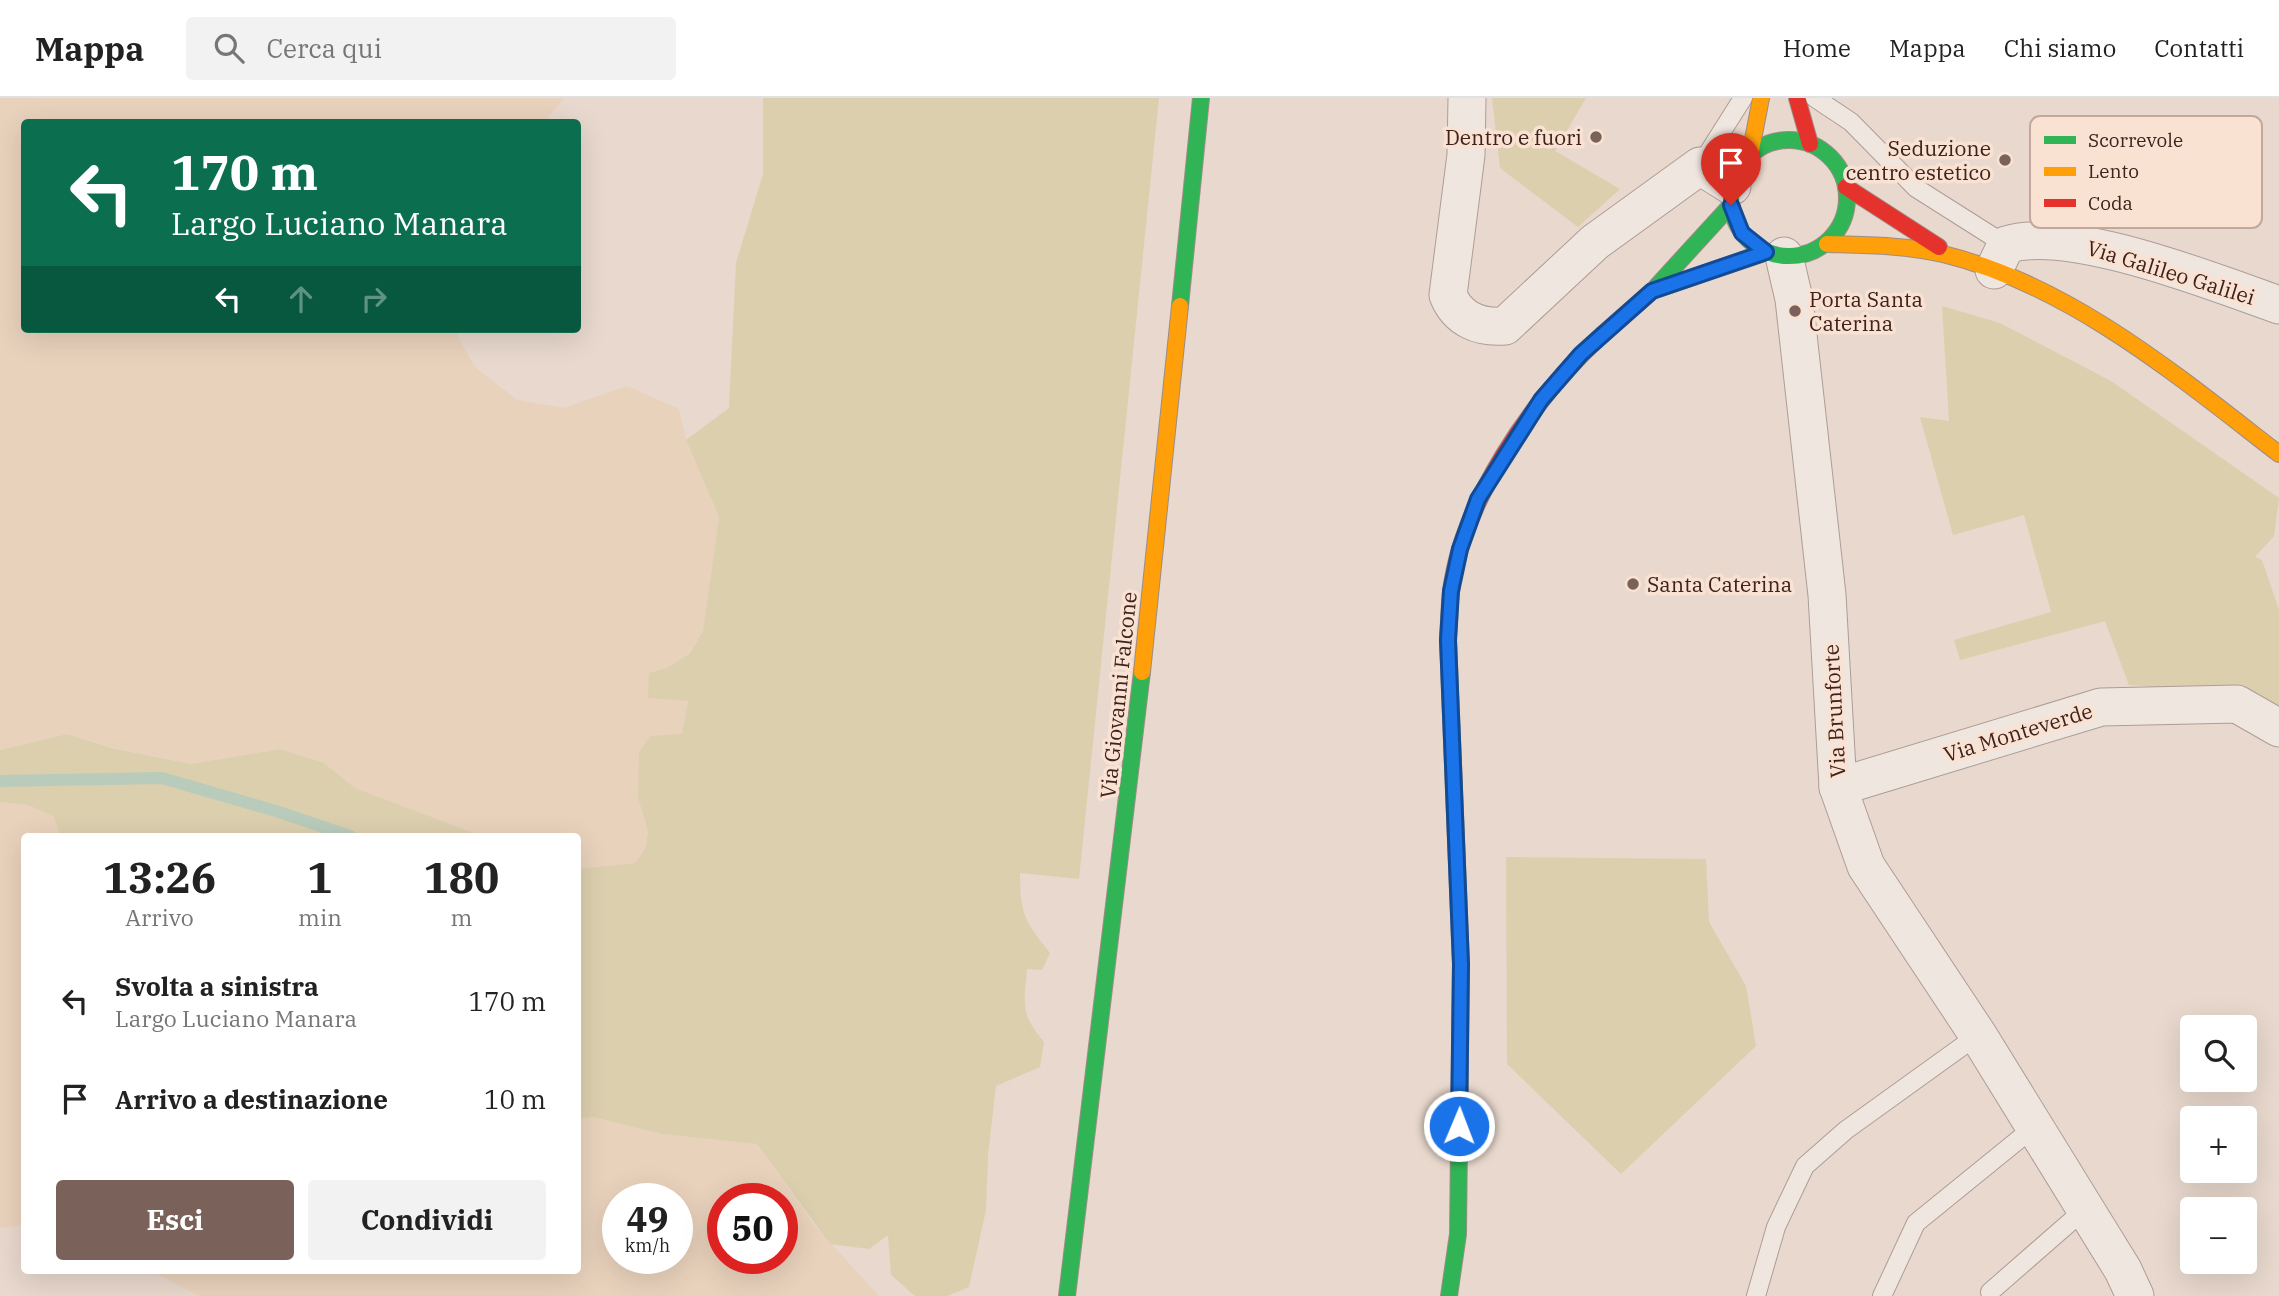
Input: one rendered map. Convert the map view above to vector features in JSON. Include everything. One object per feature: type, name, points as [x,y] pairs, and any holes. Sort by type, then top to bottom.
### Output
[{"type":"main road","name":"Via Giovanni Falcone","points":[[1067,1296],[1142,672],[1200,98]]},
{"type":"main road","points":[[1750,155],[1761,98]]},
{"type":"main road","points":[[1797,98],[1810,144]]},
{"type":"main road","points":[[1449,1296],[1458,1234],[1461,964],[1448,640],[1451,591],[1460,549],[1478,499],[1505,452],[1541,400],[1581,354],[1652,291],[1732,195],[1739,169],[1750,155],[1779,141],[1810,144],[1827,153],[1839,169],[1846,187],[1845,218],[1827,243]]},
{"type":"main road","points":[[1846,187],[1956,257]]},
{"type":"main road","points":[[1732,195],[1742,233],[1775,254]]},
{"type":"main road","points":[[1652,291],[1775,254],[1799,256],[1827,243],[1886,245],[1956,257],[2000,257],[2128,342],[2279,454]]},
{"type":"street","points":[[1467,98],[1466,155],[1448,295],[1453,307],[1462,317],[1479,325],[1505,326],[1595,242],[1700,166],[1732,195]]},
{"type":"street","name":"Via Galileo Galilei","points":[[2000,257],[2022,240],[2078,244],[2183,271],[2279,305]]},
{"type":"street","name":"Via Brunforte","points":[[1775,254],[1794,299],[1827,595],[1838,786],[1866,866],[1978,1035],[2123,1270],[2135,1296]]},
{"type":"street","name":"Via Monteverde","points":[[1838,786],[2101,707],[2237,704],[2279,728]]},
{"type":"lane","points":[[1700,166],[1743,98]]},
{"type":"lane","points":[[1815,98],[1851,122],[1916,188],[2000,257]]},
{"type":"lane","points":[[1756,1296],[1776,1227],[1805,1166],[1846,1130],[1978,1035]]},
{"type":"lane","points":[[1882,1296],[1916,1223],[2033,1128]]},
{"type":"lane","points":[[1990,1292],[2084,1210]]},
{"type":"shaded area","points":[[0,98],[564,98],[547,119],[21,119],[21,333],[458,333],[475,367],[517,400],[564,408],[627,386],[679,409],[686,440],[719,517],[703,631],[690,652],[667,668],[688,701],[682,735],[650,736],[638,797],[648,831],[646,847],[635,863],[581,869],[581,833],[474,833],[355,788],[324,763],[280,749],[191,764],[111,748],[67,734],[0,750]]},
{"type":"shaded area","points":[[763,98],[1159,98],[1079,879],[1020,873],[1021,899],[1026,917],[1050,953],[1042,970],[1027,969],[1025,1008],[1027,1016],[1044,1042],[1040,1067],[996,1086],[988,1155],[986,1210],[969,1287],[947,1296],[915,1296],[891,1275],[888,1235],[869,1249],[830,1244],[798,1200],[798,1183],[785,1183],[757,1144],[662,1134],[593,1117],[581,1119],[581,869],[635,863],[646,847],[648,831],[638,798],[639,753],[650,736],[682,734],[688,701],[648,698],[649,673],[667,668],[690,653],[703,631],[719,517],[686,440],[729,408],[736,263],[763,174]]},
{"type":"shaded area","points":[[1492,98],[1586,98],[1555,151],[1620,189],[1578,227],[1500,168]]},
{"type":"shaded area","points":[[1942,306],[2000,323],[2111,381],[2279,498],[2274,536],[2255,557],[2262,560],[2279,610],[2279,708],[2244,693],[2129,685],[2105,621],[1960,660],[1954,640],[2051,612],[2024,515],[1953,535],[1920,417],[1949,421]]},
{"type":"shaded area","points":[[67,734],[111,748],[191,764],[280,749],[324,763],[355,788],[474,833],[59,833],[54,817],[28,805],[0,802],[0,750]]},
{"type":"shaded area","points":[[0,802],[28,805],[54,817],[59,833],[21,833],[21,1223],[0,1228]]},
{"type":"shaded area","points":[[1506,857],[1706,859],[1709,922],[1746,986],[1756,1046],[1621,1174],[1507,1064]]},
{"type":"shaded area","points":[[592,1117],[662,1134],[757,1144],[785,1183],[707,1183],[707,1274],[798,1274],[798,1202],[816,1227],[879,1296],[199,1296],[157,1274],[581,1274],[581,1119]]},
{"type":"waterway","points":[[0,781],[162,778],[341,833]]},
{"type":"traffic: fast","points":[[1180,306],[1201,98]]},
{"type":"traffic: fast","points":[[1789,140],[1811,144],[1830,157],[1843,176],[1847,198],[1843,220],[1830,239],[1811,252],[1789,256],[1767,252],[1748,239],[1735,220],[1731,198],[1735,176],[1748,157],[1767,144],[1789,140]]},
{"type":"traffic: fast","points":[[1656,287],[1731,205]]},
{"type":"traffic: fast","points":[[1603,334],[1652,291],[1767,252]]},
{"type":"traffic: fast","points":[[1449,1296],[1458,1234],[1461,964],[1448,640],[1450,603]]},
{"type":"traffic: fast","points":[[1067,1296],[1142,672]]},
{"type":"traffic: slow","points":[[1750,155],[1761,98]]},
{"type":"traffic: slow","points":[[1827,244],[1929,251],[1990,268],[2035,287],[2121,336],[2279,454]]},
{"type":"traffic: slow","points":[[1142,672],[1180,306]]},
{"type":"traffic: jam","points":[[1797,98],[1810,144]]},
{"type":"traffic: jam","points":[[1846,187],[1939,247]]},
{"type":"traffic: jam","points":[[1450,603],[1455,567],[1467,530],[1483,492],[1503,456],[1551,389],[1603,334]]},
{"type":"place","name":"Dentro e fuori","points":[[1596,137]]},
{"type":"place","name":"Seduzione centro estetico","points":[[2005,160]]},
{"type":"place","name":"Porta Santa Caterina","points":[[1795,311]]},
{"type":"place","name":"Santa Caterina","points":[[1633,584]]},
{"type":"route","points":[[1459,1126],[1461,964],[1448,640],[1451,591],[1460,549],[1478,499],[1505,452],[1541,400],[1581,354],[1652,291],[1766,252],[1742,233],[1731,205]]}]
